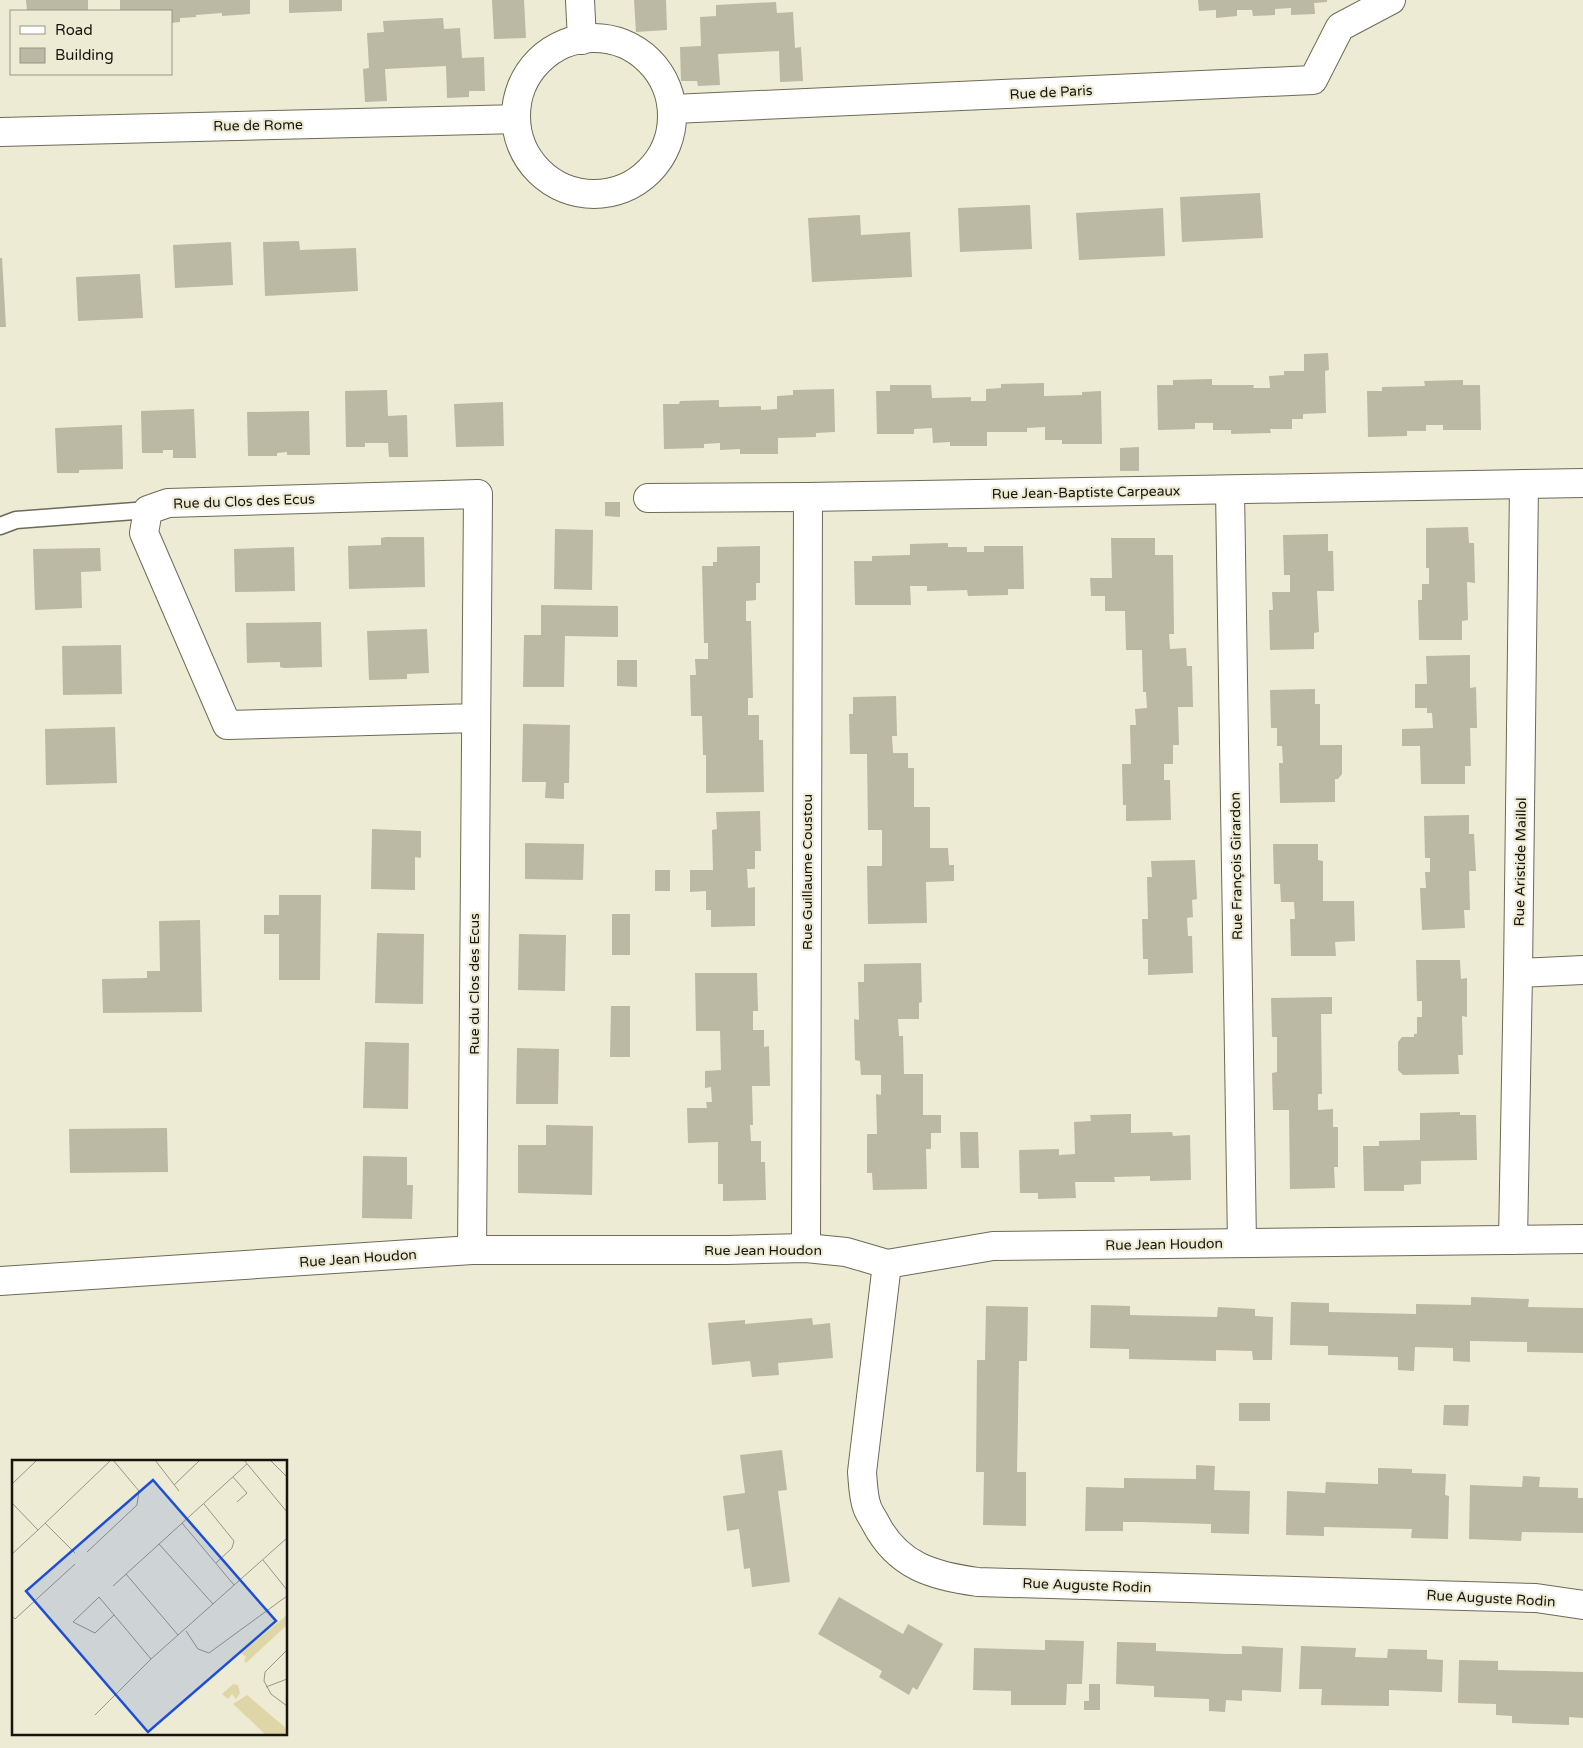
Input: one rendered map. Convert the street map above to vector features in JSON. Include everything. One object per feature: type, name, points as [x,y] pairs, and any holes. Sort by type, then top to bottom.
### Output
[{"type":"street","points":[[580,0],[582,40]]},
{"type":"street","name":"Rue de Paris","points":[[673,109],[1314,80],[1340,27],[1391,0]]},
{"type":"street","points":[[593,38],[614,41],[639,52],[665,83],[673,109],[673,125],[665,151],[649,173],[616,192],[589,195],[558,186],[536,169],[522,146],[516,119],[520,92],[533,68],[542,58],[566,43],[593,38]]},
{"type":"street","name":"Rue de Rome","points":[[0,132],[516,119]]},
{"type":"street","name":"Rue Jean-Baptiste Carpeaux","points":[[648,498],[808,497],[1583,483]]},
{"type":"street","name":"Rue Aristide Maillol","points":[[1512,1240],[1518,973],[1524,484]]},
{"type":"street","name":"Rue François Girardon","points":[[1230,490],[1242,1242]]},
{"type":"street","name":"Rue du Clos des Ecus","points":[[148,510],[168,503],[478,494],[472,1250]]},
{"type":"street","name":"Rue Guillaume Coustou","points":[[806,1248],[808,497]]},
{"type":"street","points":[[148,510],[144,533],[227,725],[475,718]]},
{"type":"street","points":[[1518,973],[1583,970]]},
{"type":"street","name":"Rue Jean Houdon","points":[[0,1281],[472,1250],[727,1250],[806,1248],[846,1252],[887,1264],[993,1246],[1583,1239]]},
{"type":"street","name":"Rue Auguste Rodin","points":[[887,1264],[862,1472],[867,1507],[882,1536],[898,1554],[918,1568],[948,1578],[978,1582],[1536,1598],[1583,1605]]},
{"type":"lane","points":[[0,526],[16,520],[148,510]]},
{"type":"building","points":[[26,0],[88,0],[88,10],[27,10]]},
{"type":"building","points":[[120,0],[250,0],[250,14],[222,16],[222,13],[196,15],[196,17],[180,18],[180,22],[172,23],[172,10],[120,10]]},
{"type":"building","points":[[289,0],[342,0],[342,11],[289,13]]},
{"type":"building","points":[[492,0],[524,0],[526,38],[494,39]]},
{"type":"building","points":[[634,0],[666,0],[667,30],[636,32]]},
{"type":"building","points":[[1198,0],[1327,0],[1327,2],[1314,3],[1315,14],[1291,15],[1291,8],[1275,9],[1275,15],[1253,16],[1252,10],[1237,10],[1237,16],[1216,18],[1216,10],[1199,11]]},
{"type":"building","points":[[776,2],[777,13],[793,12],[795,48],[801,47],[803,81],[780,82],[779,51],[718,54],[720,85],[698,86],[697,81],[681,81],[680,47],[701,46],[700,17],[716,16],[716,5]]},
{"type":"building","points":[[443,18],[444,29],[460,28],[462,58],[484,57],[485,91],[469,91],[469,97],[447,98],[446,66],[385,69],[387,101],[365,102],[363,69],[369,68],[367,33],[384,32],[383,21]]},
{"type":"building","points":[[1260,193],[1263,238],[1182,242],[1180,197]]},
{"type":"building","points":[[1030,205],[1032,249],[960,252],[958,208]]},
{"type":"building","points":[[1163,208],[1165,256],[1079,260],[1076,213]]},
{"type":"building","points":[[860,215],[861,235],[910,232],[912,277],[812,282],[808,218]]},
{"type":"building","points":[[299,241],[300,250],[356,248],[358,291],[265,296],[263,242]]},
{"type":"building","points":[[231,242],[233,285],[175,288],[173,245]]},
{"type":"building","points":[[0,258],[2,258],[6,327],[0,327]]},
{"type":"building","points":[[140,274],[143,318],[78,321],[76,277]]},
{"type":"building","points":[[1328,353],[1329,370],[1325,371],[1326,413],[1303,414],[1303,419],[1292,419],[1292,429],[1270,429],[1271,433],[1231,434],[1231,430],[1213,430],[1213,423],[1195,423],[1195,429],[1158,430],[1157,385],[1173,385],[1173,380],[1212,379],[1212,385],[1254,385],[1253,388],[1270,388],[1269,376],[1284,375],[1284,371],[1304,371],[1304,354]]},
{"type":"building","points":[[1463,380],[1463,385],[1480,385],[1481,430],[1443,430],[1443,425],[1426,425],[1426,431],[1407,431],[1407,436],[1368,437],[1367,391],[1382,391],[1382,387],[1425,386],[1424,381]]},
{"type":"building","points":[[1044,383],[1044,396],[1082,395],[1082,392],[1101,391],[1102,444],[1062,444],[1062,440],[1045,440],[1045,427],[1027,428],[1027,432],[987,432],[987,446],[950,446],[950,442],[933,443],[932,428],[914,429],[914,434],[877,434],[876,391],[890,391],[890,385],[931,385],[932,398],[971,397],[971,401],[986,401],[986,389],[1001,388],[1001,384]]},
{"type":"building","points":[[834,389],[835,432],[816,433],[816,437],[778,438],[778,454],[740,454],[740,449],[720,450],[720,443],[704,444],[704,448],[664,449],[663,404],[679,404],[680,401],[719,400],[719,407],[761,406],[761,410],[777,409],[777,396],[793,395],[793,390]]},
{"type":"building","points":[[387,390],[388,416],[407,415],[408,457],[389,457],[388,443],[365,443],[365,447],[346,447],[345,391]]},
{"type":"building","points":[[503,402],[504,446],[456,447],[454,404]]},
{"type":"building","points":[[194,409],[196,458],[173,458],[173,450],[163,450],[163,453],[142,453],[141,411]]},
{"type":"building","points":[[309,411],[310,455],[287,455],[287,452],[277,453],[277,456],[248,456],[247,412]]},
{"type":"building","points":[[122,425],[123,469],[79,470],[79,473],[57,473],[55,428]]},
{"type":"building","points":[[1139,447],[1139,471],[1120,471],[1120,448]]},
{"type":"building","points":[[605,502],[620,502],[620,517],[605,516]]},
{"type":"building","points":[[1468,527],[1469,543],[1474,543],[1475,583],[1467,582],[1468,620],[1462,621],[1462,640],[1419,640],[1418,600],[1422,600],[1422,584],[1429,584],[1429,568],[1426,568],[1426,528]]},
{"type":"building","points":[[555,529],[593,530],[592,590],[554,589]]},
{"type":"building","points":[[1328,534],[1328,551],[1333,551],[1334,591],[1317,591],[1319,632],[1314,633],[1314,649],[1270,650],[1269,610],[1273,610],[1272,592],[1290,592],[1290,575],[1284,575],[1283,535]]},
{"type":"building","points":[[424,537],[425,587],[349,589],[348,546],[381,545],[381,538]]},
{"type":"building","points":[[1111,538],[1155,538],[1155,555],[1173,555],[1174,634],[1169,634],[1170,649],[1186,648],[1187,666],[1192,666],[1193,707],[1178,707],[1179,745],[1173,745],[1173,764],[1164,764],[1164,780],[1170,780],[1171,820],[1126,821],[1126,805],[1123,805],[1122,764],[1131,764],[1130,725],[1136,725],[1135,709],[1147,708],[1146,692],[1143,692],[1142,650],[1126,650],[1125,611],[1105,611],[1105,596],[1091,596],[1090,578],[1112,578]]},
{"type":"building","points":[[948,543],[948,547],[967,547],[967,552],[984,552],[984,546],[1023,546],[1024,589],[1008,589],[1008,595],[968,596],[967,590],[927,591],[927,586],[910,586],[911,605],[855,605],[854,561],[872,561],[872,556],[910,555],[910,544]]},
{"type":"building","points":[[760,546],[760,583],[756,583],[756,600],[746,601],[746,621],[751,621],[753,698],[748,698],[748,715],[759,715],[759,740],[763,740],[764,792],[706,793],[706,755],[703,755],[702,716],[691,716],[690,675],[696,675],[695,659],[708,659],[708,643],[704,643],[702,566],[713,566],[713,562],[717,562],[717,547]]},
{"type":"building","points":[[294,547],[295,591],[235,592],[234,549]]},
{"type":"building","points":[[100,548],[101,571],[81,572],[82,608],[35,610],[33,549]]},
{"type":"building","points":[[541,605],[618,606],[618,637],[565,636],[564,687],[523,687],[524,635],[541,635]]},
{"type":"building","points":[[321,622],[322,667],[284,668],[280,667],[280,662],[247,663],[246,623]]},
{"type":"building","points":[[427,629],[429,673],[407,674],[407,679],[369,680],[367,631]]},
{"type":"building","points":[[121,645],[122,694],[63,695],[62,646]]},
{"type":"building","points":[[1470,655],[1470,688],[1476,687],[1477,728],[1470,728],[1471,766],[1465,766],[1465,784],[1421,784],[1420,746],[1402,746],[1402,729],[1433,728],[1432,713],[1427,713],[1427,708],[1415,708],[1415,684],[1427,684],[1426,656]]},
{"type":"building","points":[[617,660],[637,660],[637,687],[617,686]]},
{"type":"building","points":[[1315,689],[1315,704],[1320,704],[1320,745],[1342,745],[1342,774],[1338,779],[1335,779],[1335,802],[1280,803],[1279,763],[1283,763],[1282,746],[1277,746],[1277,728],[1271,728],[1270,690]]},
{"type":"building","points":[[896,696],[897,736],[892,736],[893,753],[908,753],[908,768],[914,768],[914,807],[930,807],[930,848],[948,848],[949,865],[954,865],[954,881],[926,882],[927,923],[868,924],[867,866],[882,866],[882,830],[868,830],[867,754],[850,754],[849,714],[853,714],[853,697]]},
{"type":"building","points":[[523,724],[570,725],[569,783],[564,783],[564,799],[545,798],[546,782],[522,782]]},
{"type":"building","points":[[115,727],[117,783],[46,785],[45,729]]},
{"type":"building","points":[[760,811],[761,851],[755,851],[755,869],[747,869],[748,888],[755,887],[755,926],[711,927],[711,910],[706,910],[706,891],[690,892],[690,870],[713,870],[712,830],[717,829],[716,812]]},
{"type":"building","points":[[1469,815],[1469,834],[1474,834],[1476,871],[1469,871],[1470,910],[1464,910],[1465,928],[1422,930],[1420,888],[1426,888],[1425,872],[1430,872],[1430,858],[1425,858],[1424,816]]},
{"type":"building","points":[[372,829],[421,831],[421,858],[415,857],[415,890],[371,889]]},
{"type":"building","points":[[525,843],[584,844],[583,880],[525,879]]},
{"type":"building","points":[[1273,844],[1318,844],[1318,860],[1323,861],[1323,901],[1354,901],[1355,941],[1335,942],[1336,956],[1291,956],[1290,919],[1295,919],[1294,902],[1281,902],[1280,884],[1274,884]]},
{"type":"building","points":[[1195,860],[1197,899],[1192,900],[1193,917],[1187,918],[1188,936],[1192,936],[1193,973],[1148,975],[1148,959],[1143,959],[1142,919],[1148,919],[1147,877],[1152,877],[1151,861]]},
{"type":"building","points":[[655,870],[670,870],[670,891],[655,891]]},
{"type":"building","points":[[279,895],[321,895],[320,980],[279,980],[279,934],[264,934],[264,915],[279,915]]},
{"type":"building","points":[[612,914],[630,914],[630,955],[612,955]]},
{"type":"building","points":[[200,920],[202,1012],[103,1013],[102,979],[147,978],[147,971],[160,971],[159,921]]},
{"type":"building","points":[[377,933],[424,934],[423,1004],[375,1003]]},
{"type":"building","points":[[519,934],[566,935],[565,991],[518,990]]},
{"type":"building","points":[[1416,960],[1460,960],[1461,979],[1467,978],[1467,1017],[1462,1016],[1463,1055],[1458,1055],[1459,1074],[1403,1075],[1398,1070],[1398,1042],[1402,1037],[1414,1037],[1414,1034],[1417,1034],[1417,1017],[1422,1017],[1422,1001],[1417,1001]]},
{"type":"building","points":[[921,963],[922,1002],[919,1003],[919,1019],[898,1019],[899,1036],[903,1036],[904,1074],[923,1074],[923,1115],[941,1115],[941,1133],[931,1133],[931,1149],[926,1149],[927,1189],[873,1190],[872,1173],[867,1173],[867,1134],[877,1134],[876,1094],[881,1095],[881,1075],[861,1075],[860,1061],[855,1060],[854,1019],[859,1020],[858,982],[864,982],[864,964]]},
{"type":"building","points":[[695,973],[757,973],[758,1011],[753,1011],[753,1030],[764,1030],[764,1047],[769,1046],[770,1086],[752,1086],[753,1125],[750,1125],[751,1141],[761,1141],[761,1162],[765,1162],[766,1200],[723,1201],[723,1184],[718,1184],[718,1142],[688,1143],[687,1108],[707,1108],[706,1102],[712,1102],[711,1087],[705,1088],[705,1071],[721,1070],[720,1031],[696,1031]]},
{"type":"building","points":[[1332,997],[1332,1014],[1321,1014],[1322,1094],[1318,1094],[1318,1110],[1333,1109],[1333,1127],[1338,1127],[1338,1167],[1334,1167],[1335,1188],[1290,1189],[1289,1110],[1273,1110],[1272,1073],[1277,1072],[1277,1037],[1272,1037],[1271,998]]},
{"type":"building","points":[[611,1006],[630,1006],[630,1057],[610,1057]]},
{"type":"building","points":[[365,1042],[409,1043],[408,1109],[363,1108]]},
{"type":"building","points":[[517,1048],[559,1049],[558,1104],[516,1104]]},
{"type":"building","points":[[1460,1112],[1460,1115],[1476,1115],[1477,1160],[1421,1161],[1421,1184],[1404,1185],[1404,1191],[1364,1191],[1363,1146],[1379,1146],[1379,1141],[1420,1140],[1420,1113]]},
{"type":"building","points":[[1131,1114],[1131,1133],[1172,1132],[1173,1136],[1190,1135],[1191,1180],[1150,1181],[1150,1176],[1114,1177],[1115,1182],[1075,1182],[1076,1198],[1038,1199],[1038,1193],[1020,1193],[1019,1150],[1059,1149],[1059,1155],[1075,1154],[1074,1122],[1091,1121],[1090,1115]]},
{"type":"building","points":[[546,1125],[593,1126],[592,1195],[518,1193],[518,1145],[546,1145]]},
{"type":"building","points":[[167,1128],[168,1172],[70,1173],[69,1129]]},
{"type":"building","points":[[960,1132],[978,1132],[979,1168],[961,1168]]},
{"type":"building","points":[[363,1156],[407,1157],[407,1185],[413,1185],[412,1219],[362,1218]]},
{"type":"building","points":[[1471,1297],[1529,1299],[1528,1307],[1583,1308],[1583,1353],[1527,1352],[1527,1342],[1470,1341],[1470,1362],[1453,1361],[1453,1348],[1415,1347],[1414,1371],[1398,1370],[1398,1357],[1328,1355],[1328,1346],[1290,1345],[1291,1302],[1329,1303],[1329,1312],[1416,1314],[1416,1304],[1471,1305]]},
{"type":"building","points":[[1091,1305],[1130,1306],[1130,1315],[1217,1317],[1218,1307],[1255,1309],[1255,1316],[1273,1317],[1272,1360],[1253,1360],[1252,1351],[1216,1350],[1216,1361],[1129,1359],[1129,1349],[1090,1348]]},
{"type":"building","points":[[986,1306],[1028,1307],[1027,1361],[1019,1361],[1017,1472],[1026,1472],[1026,1526],[983,1525],[984,1472],[976,1472],[977,1360],[985,1360]]},
{"type":"building","points":[[812,1318],[813,1325],[830,1323],[833,1358],[778,1363],[779,1375],[752,1377],[750,1361],[712,1365],[708,1323],[745,1320],[745,1324]]},
{"type":"building","points":[[1239,1403],[1270,1403],[1270,1421],[1239,1421]]},
{"type":"building","points":[[1444,1405],[1469,1405],[1468,1426],[1443,1425]]},
{"type":"building","points":[[782,1450],[787,1490],[778,1491],[790,1582],[752,1587],[750,1568],[744,1569],[739,1529],[727,1531],[723,1496],[745,1493],[740,1455]]},
{"type":"building","points":[[1196,1465],[1215,1466],[1214,1490],[1250,1491],[1249,1534],[1211,1533],[1211,1524],[1140,1522],[1123,1522],[1123,1531],[1085,1531],[1086,1487],[1124,1488],[1124,1478],[1196,1479]]},
{"type":"building","points":[[1378,1468],[1412,1469],[1412,1473],[1446,1474],[1445,1495],[1449,1496],[1448,1539],[1411,1538],[1412,1529],[1324,1527],[1324,1536],[1286,1535],[1287,1491],[1325,1493],[1326,1482],[1378,1484]]},
{"type":"building","points":[[1523,1476],[1540,1477],[1539,1487],[1578,1488],[1578,1498],[1583,1498],[1583,1533],[1522,1532],[1521,1541],[1469,1539],[1470,1485],[1522,1487]]},
{"type":"building","points":[[839,1597],[903,1634],[908,1624],[943,1644],[917,1690],[913,1687],[909,1695],[879,1677],[882,1671],[818,1634]]},
{"type":"building","points":[[1045,1640],[1084,1641],[1082,1684],[1067,1684],[1066,1705],[1011,1705],[1011,1691],[973,1690],[974,1648],[1045,1650]]},
{"type":"building","points":[[1117,1642],[1156,1643],[1156,1651],[1227,1654],[1242,1654],[1242,1646],[1283,1648],[1281,1692],[1242,1690],[1242,1701],[1226,1700],[1225,1712],[1209,1711],[1209,1699],[1154,1697],[1154,1686],[1116,1684]]},
{"type":"building","points":[[1301,1646],[1356,1648],[1355,1657],[1387,1658],[1388,1649],[1427,1650],[1427,1659],[1443,1660],[1442,1692],[1389,1690],[1389,1706],[1321,1705],[1322,1689],[1299,1689]]},
{"type":"building","points":[[1459,1660],[1498,1661],[1498,1670],[1583,1672],[1583,1718],[1569,1717],[1569,1725],[1512,1723],[1512,1716],[1496,1715],[1496,1704],[1458,1703]]},
{"type":"building","points":[[1089,1684],[1100,1684],[1100,1710],[1084,1710],[1084,1701],[1089,1701]]}]
